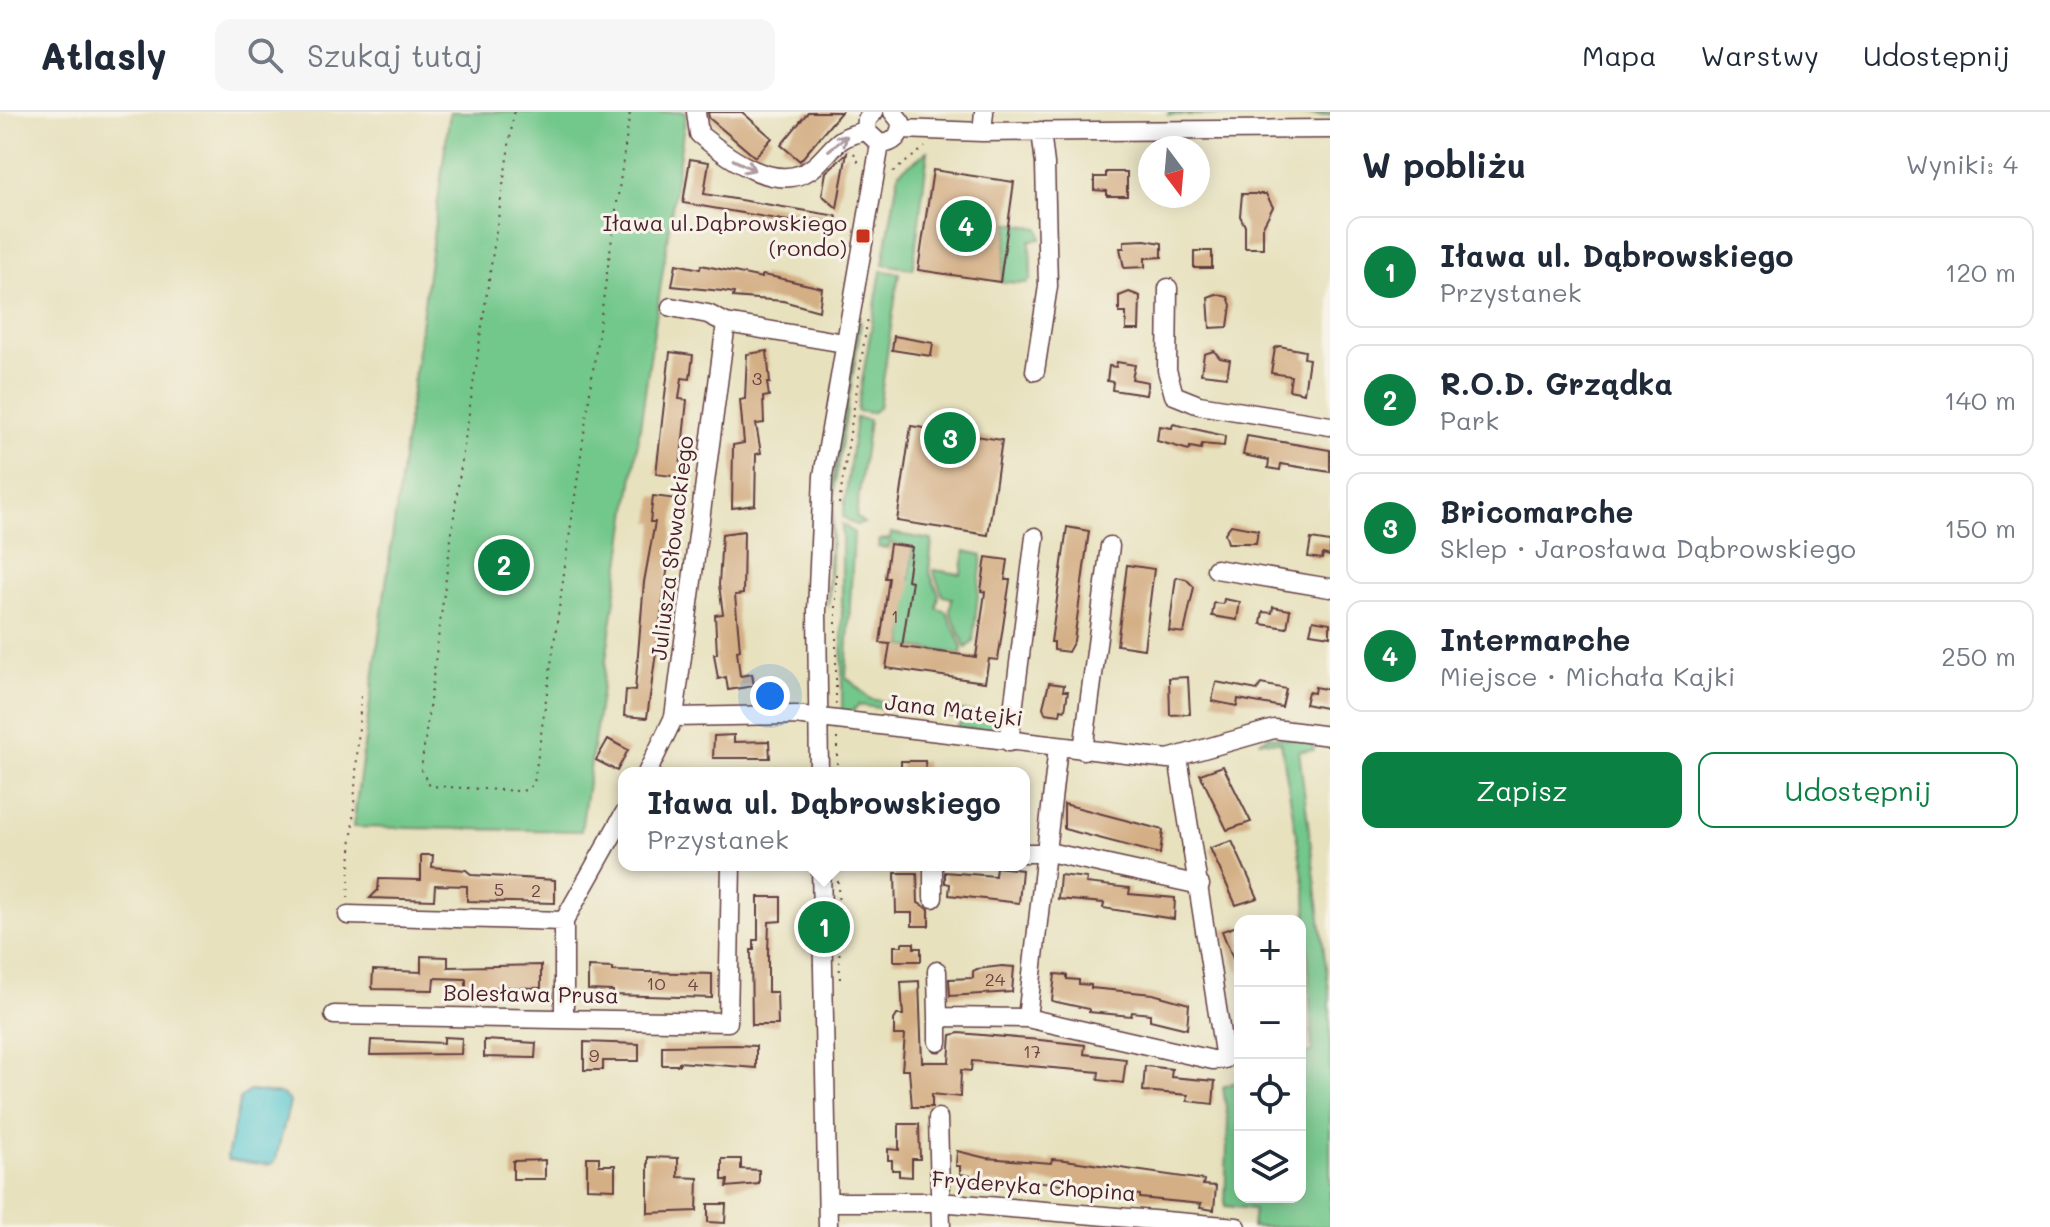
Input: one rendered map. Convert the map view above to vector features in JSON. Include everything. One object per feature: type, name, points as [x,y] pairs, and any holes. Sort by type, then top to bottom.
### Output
[{"type":"street","points":[[696,112],[699,134],[742,166],[794,176],[817,165],[841,138],[868,123]]},
{"type":"street","points":[[982,132],[984,112]]},
{"type":"street","points":[[868,123],[894,141],[897,120],[982,132],[1330,129]]},
{"type":"street","points":[[820,767],[827,719],[817,611],[823,476],[844,343],[868,123]]},
{"type":"street","points":[[1035,371],[1048,286],[1045,164],[1041,131]]},
{"type":"street","points":[[1168,288],[1167,370],[1174,395],[1199,405],[1330,426]]},
{"type":"street","points":[[671,307],[708,314],[726,323],[844,343]]},
{"type":"street","name":"Juliusza Słowackiego","points":[[650,767],[674,717],[726,323]]},
{"type":"street","points":[[1009,742],[1035,537]]},
{"type":"street","points":[[1083,750],[1110,546]]},
{"type":"street","points":[[1216,569],[1330,588]]},
{"type":"street","name":"Jana Matejki","points":[[674,717],[827,719],[1154,759],[1178,757],[1274,729],[1330,736]]},
{"type":"street","points":[[1027,1018],[1034,853],[1058,747]]},
{"type":"street","points":[[938,1017],[1027,1018],[1213,1060],[1225,1059],[1178,757]]},
{"type":"street","points":[[564,1019],[564,921],[618,825]]},
{"type":"street","points":[[1034,853],[1200,885]]},
{"type":"street","name":"Bolesława Prusa","points":[[334,1015],[728,1022],[731,871]]},
{"type":"street","points":[[821,871],[828,1227]]},
{"type":"street","points":[[933,871],[933,898]]},
{"type":"street","points":[[348,915],[564,921]]},
{"type":"street","points":[[937,971],[938,1042]]},
{"type":"street","points":[[938,1118],[941,1227]]},
{"type":"street","name":"Fryderyka Chopina","points":[[828,1202],[939,1202],[1135,1223],[1237,1227]]},
{"type":"path","points":[[514,112],[457,493],[421,770],[430,786],[518,791],[527,790],[534,783],[630,112]]},
{"type":"path","points":[[892,174],[925,147],[925,143]]},
{"type":"path","points":[[853,151],[860,167],[864,168]]},
{"type":"path","points":[[839,508],[869,312]]},
{"type":"path","points":[[836,571],[827,719],[836,767]]},
{"type":"path","points":[[348,915],[361,695]]},
{"type":"green space","points":[[450,112],[686,112],[581,831],[353,827]]},
{"type":"green space","points":[[1169,112],[1330,112],[1330,115],[1168,115]]},
{"type":"green space","points":[[928,151],[913,269],[883,264],[899,172]]},
{"type":"green space","points":[[1009,223],[1039,228],[1041,239],[1030,240],[1031,279],[1026,283],[1001,282]]},
{"type":"green space","points":[[881,271],[899,273],[879,408],[871,413],[857,411]]},
{"type":"green space","points":[[858,320],[861,323],[835,484],[828,607],[832,483]]},
{"type":"green space","points":[[856,418],[869,420],[856,517],[864,523],[856,525],[843,517]]},
{"type":"green space","points":[[842,524],[854,533],[846,677],[870,699],[887,702],[886,709],[858,705],[850,715],[842,715]]},
{"type":"green space","points":[[891,533],[932,540],[929,571],[939,595],[937,609],[946,611],[962,647],[961,654],[903,646],[913,547],[890,543],[888,548],[878,547],[880,540],[890,539]]},
{"type":"green space","points":[[965,551],[982,555],[973,642],[966,648],[950,612],[952,598],[943,596],[933,570],[961,574]]},
{"type":"green space","points":[[946,709],[1002,716],[1001,731],[956,728],[964,719],[945,716]]},
{"type":"green space","points":[[1269,736],[1313,742],[1314,750],[1299,751],[1330,999],[1330,1227],[1252,1227],[1254,1209],[1225,1206],[1228,1121],[1223,1087],[1234,1082],[1234,1203],[1306,1203],[1306,1054],[1312,1051],[1306,894],[1281,742],[1261,741]]},
{"type":"water","points":[[249,1091],[282,1094],[290,1102],[275,1161],[270,1165],[228,1160],[227,1157],[240,1099]]},
{"type":"building","points":[[708,112],[742,112],[772,138],[755,157],[709,118]]},
{"type":"building","points":[[808,112],[841,112],[800,161],[781,145]]},
{"type":"building","points":[[847,153],[837,208],[822,195],[826,172]]},
{"type":"building","points":[[690,159],[709,162],[704,194],[837,216],[833,232],[811,228],[812,225],[683,203]]},
{"type":"building","points":[[933,170],[1014,182],[1000,282],[918,270]]},
{"type":"building","points":[[1106,172],[1127,172],[1127,196],[1107,196],[1107,191],[1094,190],[1094,177],[1106,177]]},
{"type":"building","points":[[1242,194],[1266,194],[1273,207],[1263,226],[1263,248],[1245,248],[1245,226],[1240,216]]},
{"type":"building","points":[[1124,241],[1162,243],[1162,257],[1145,258],[1145,267],[1124,268],[1120,248],[1124,248]]},
{"type":"building","points":[[1194,251],[1212,251],[1212,268],[1194,268]]},
{"type":"building","points":[[676,264],[700,269],[701,265],[762,278],[762,275],[822,288],[819,311],[783,301],[733,297],[734,293],[672,286]]},
{"type":"building","points":[[1129,292],[1140,296],[1139,330],[1126,330],[1126,313],[1119,313],[1119,296]]},
{"type":"building","points":[[1216,294],[1228,297],[1231,305],[1228,327],[1210,328],[1208,297]]},
{"type":"building","points":[[894,336],[933,343],[931,356],[892,350]]},
{"type":"building","points":[[1275,348],[1305,351],[1304,358],[1309,359],[1304,393],[1289,390],[1291,376],[1271,373]]},
{"type":"building","points":[[767,351],[769,396],[763,397],[764,423],[756,424],[761,453],[756,454],[755,505],[732,508],[733,445],[744,443],[740,400],[745,399],[747,354]]},
{"type":"building","points":[[1214,351],[1220,358],[1230,360],[1227,377],[1201,374],[1204,354]]},
{"type":"building","points":[[670,352],[693,355],[690,379],[682,378],[679,399],[687,400],[679,477],[656,474]]},
{"type":"building","points":[[1117,362],[1135,365],[1132,379],[1148,382],[1146,395],[1112,390],[1113,382],[1107,381],[1109,366],[1116,367]]},
{"type":"building","points":[[1173,424],[1225,436],[1224,446],[1202,444],[1201,449],[1190,447],[1189,450],[1157,441],[1159,426],[1172,428]]},
{"type":"building","points":[[911,426],[1002,440],[988,535],[897,521]]},
{"type":"building","points":[[1247,436],[1330,450],[1330,472],[1281,464],[1280,470],[1268,468],[1269,460],[1243,455]]},
{"type":"building","points":[[653,496],[677,499],[647,718],[624,716],[626,690],[635,691],[644,582],[655,522],[650,522]]},
{"type":"building","points":[[1231,525],[1258,530],[1256,543],[1228,543],[1225,533]]},
{"type":"building","points":[[1067,527],[1089,531],[1074,641],[1068,652],[1054,650],[1054,642],[1051,642]]},
{"type":"building","points":[[744,531],[743,594],[735,595],[740,650],[737,651],[740,676],[752,674],[754,686],[728,690],[726,677],[718,679],[714,654],[717,654],[715,615],[723,614],[719,585],[722,534]]},
{"type":"building","points":[[1311,539],[1330,542],[1330,556],[1323,554],[1322,559],[1308,557]]},
{"type":"building","points":[[890,544],[912,547],[907,580],[912,581],[902,647],[976,657],[985,592],[981,591],[986,557],[1008,560],[1005,580],[1010,580],[998,660],[989,659],[985,682],[886,668],[890,644],[880,643],[889,578],[885,578]]},
{"type":"building","points":[[1127,565],[1154,569],[1144,649],[1117,645]]},
{"type":"building","points":[[1176,577],[1186,579],[1194,587],[1184,633],[1169,631]]},
{"type":"building","points":[[1224,599],[1240,602],[1237,620],[1212,616],[1214,603],[1223,604]]},
{"type":"building","points":[[1273,607],[1290,610],[1287,628],[1261,624],[1263,612],[1272,613]]},
{"type":"building","points":[[1313,620],[1330,623],[1330,636],[1310,633]]},
{"type":"building","points":[[1188,677],[1190,714],[1170,715],[1169,678]]},
{"type":"building","points":[[1216,682],[1257,690],[1261,684],[1286,689],[1282,707],[1238,699],[1237,706],[1212,701]]},
{"type":"building","points":[[1049,683],[1064,685],[1063,691],[1068,691],[1065,710],[1061,709],[1060,715],[1045,713],[1043,707]]},
{"type":"building","points":[[1315,687],[1330,690],[1330,709],[1305,704],[1308,692],[1314,693]]},
{"type":"building","points":[[734,735],[734,742],[769,741],[770,758],[713,758],[714,736]]},
{"type":"building","points":[[608,739],[628,750],[617,771],[596,760]]},
{"type":"building","points":[[901,761],[925,761],[926,767],[901,767]]},
{"type":"building","points":[[1223,766],[1251,822],[1227,830],[1200,774]]},
{"type":"building","points":[[1064,804],[1163,830],[1160,854],[1064,829]]},
{"type":"building","points":[[1232,841],[1258,898],[1236,905],[1210,848]]},
{"type":"building","points":[[421,855],[433,855],[432,867],[466,870],[472,875],[555,880],[555,903],[467,901],[467,886],[435,885],[434,900],[370,898],[378,890],[379,879],[421,880]]},
{"type":"building","points":[[996,871],[1022,871],[1019,903],[949,895],[950,884],[945,883],[945,872],[995,876]]},
{"type":"building","points":[[895,873],[917,873],[918,903],[929,909],[929,926],[912,926],[912,913],[896,913]]},
{"type":"building","points":[[1060,875],[1087,878],[1086,883],[1130,888],[1129,894],[1175,898],[1174,919],[1103,908],[1104,903],[1058,899]]},
{"type":"building","points":[[758,897],[781,897],[781,921],[769,922],[768,953],[768,992],[777,992],[778,1025],[752,1025],[751,950],[754,950],[754,940],[758,940]]},
{"type":"building","points":[[1234,927],[1234,961],[1222,931]]},
{"type":"building","points":[[902,943],[914,943],[914,948],[921,948],[921,961],[894,961],[894,946],[902,946]]},
{"type":"building","points":[[421,956],[448,957],[448,967],[541,965],[541,988],[495,987],[495,992],[466,991],[466,979],[434,978],[433,990],[372,989],[373,970],[421,972]]},
{"type":"building","points":[[588,967],[613,968],[613,971],[712,974],[712,998],[613,995],[613,991],[588,990]]},
{"type":"building","points":[[1014,967],[1012,992],[950,996],[949,979],[973,978],[973,971],[977,969]]},
{"type":"building","points":[[1055,974],[1067,975],[1067,979],[1079,980],[1079,984],[1091,985],[1091,988],[1153,994],[1189,1004],[1187,1029],[1150,1020],[1150,1014],[1132,1012],[1131,1016],[1089,1012],[1089,1009],[1052,1001]]},
{"type":"building","points":[[919,981],[922,1062],[949,1062],[951,1035],[959,1033],[1040,1040],[1085,1045],[1084,1054],[1126,1059],[1123,1083],[1098,1080],[1099,1072],[972,1061],[971,1071],[961,1070],[960,1097],[932,1094],[932,1107],[912,1107],[909,1070],[902,1070],[905,1035],[894,1035],[894,1020],[897,1015],[903,1015],[901,982]]},
{"type":"building","points":[[444,1037],[462,1038],[461,1054],[370,1055],[371,1040],[444,1043]]},
{"type":"building","points":[[484,1040],[536,1043],[535,1058],[484,1057]]},
{"type":"building","points":[[584,1042],[639,1044],[639,1061],[603,1061],[603,1070],[584,1070]]},
{"type":"building","points":[[662,1046],[756,1046],[756,1068],[679,1062],[679,1065],[662,1065]]},
{"type":"building","points":[[1145,1066],[1172,1069],[1171,1077],[1215,1081],[1213,1104],[1187,1101],[1188,1095],[1143,1091]]},
{"type":"building","points":[[899,1124],[919,1124],[920,1159],[912,1159],[912,1177],[899,1176],[899,1170],[892,1170],[892,1160],[888,1160],[888,1149],[899,1150]]},
{"type":"building","points":[[957,1151],[986,1158],[1051,1163],[1052,1159],[1065,1160],[1204,1180],[1203,1185],[1216,1186],[1214,1210],[1200,1208],[1201,1204],[1140,1198],[1140,1195],[1118,1193],[1118,1190],[1034,1181],[1033,1188],[972,1181],[972,1176],[960,1174],[960,1166],[956,1166]]},
{"type":"building","points":[[587,1157],[599,1157],[599,1165],[615,1165],[615,1189],[587,1188]]},
{"type":"building","points":[[648,1157],[678,1158],[678,1177],[698,1178],[697,1211],[648,1213]]},
{"type":"building","points":[[722,1159],[741,1159],[741,1169],[759,1170],[759,1184],[727,1187],[728,1180],[722,1180]]},
{"type":"building","points":[[545,1160],[545,1179],[513,1179],[513,1161]]},
{"type":"building","points":[[708,1204],[726,1204],[725,1223],[708,1222]]},
{"type":"place","name":"Intermarche","points":[[966,226]]},
{"type":"place","name":"Iława ul.Dąbrowskiego (rondo)","points":[[863,236]]},
{"type":"place","name":"Bricomarche","points":[[950,438]]},
{"type":"place","name":"R.O.D. Grządka","points":[[504,565]]},
{"type":"place","name":"Iława ul. Dąbrowskiego","points":[[824,927]]}]
